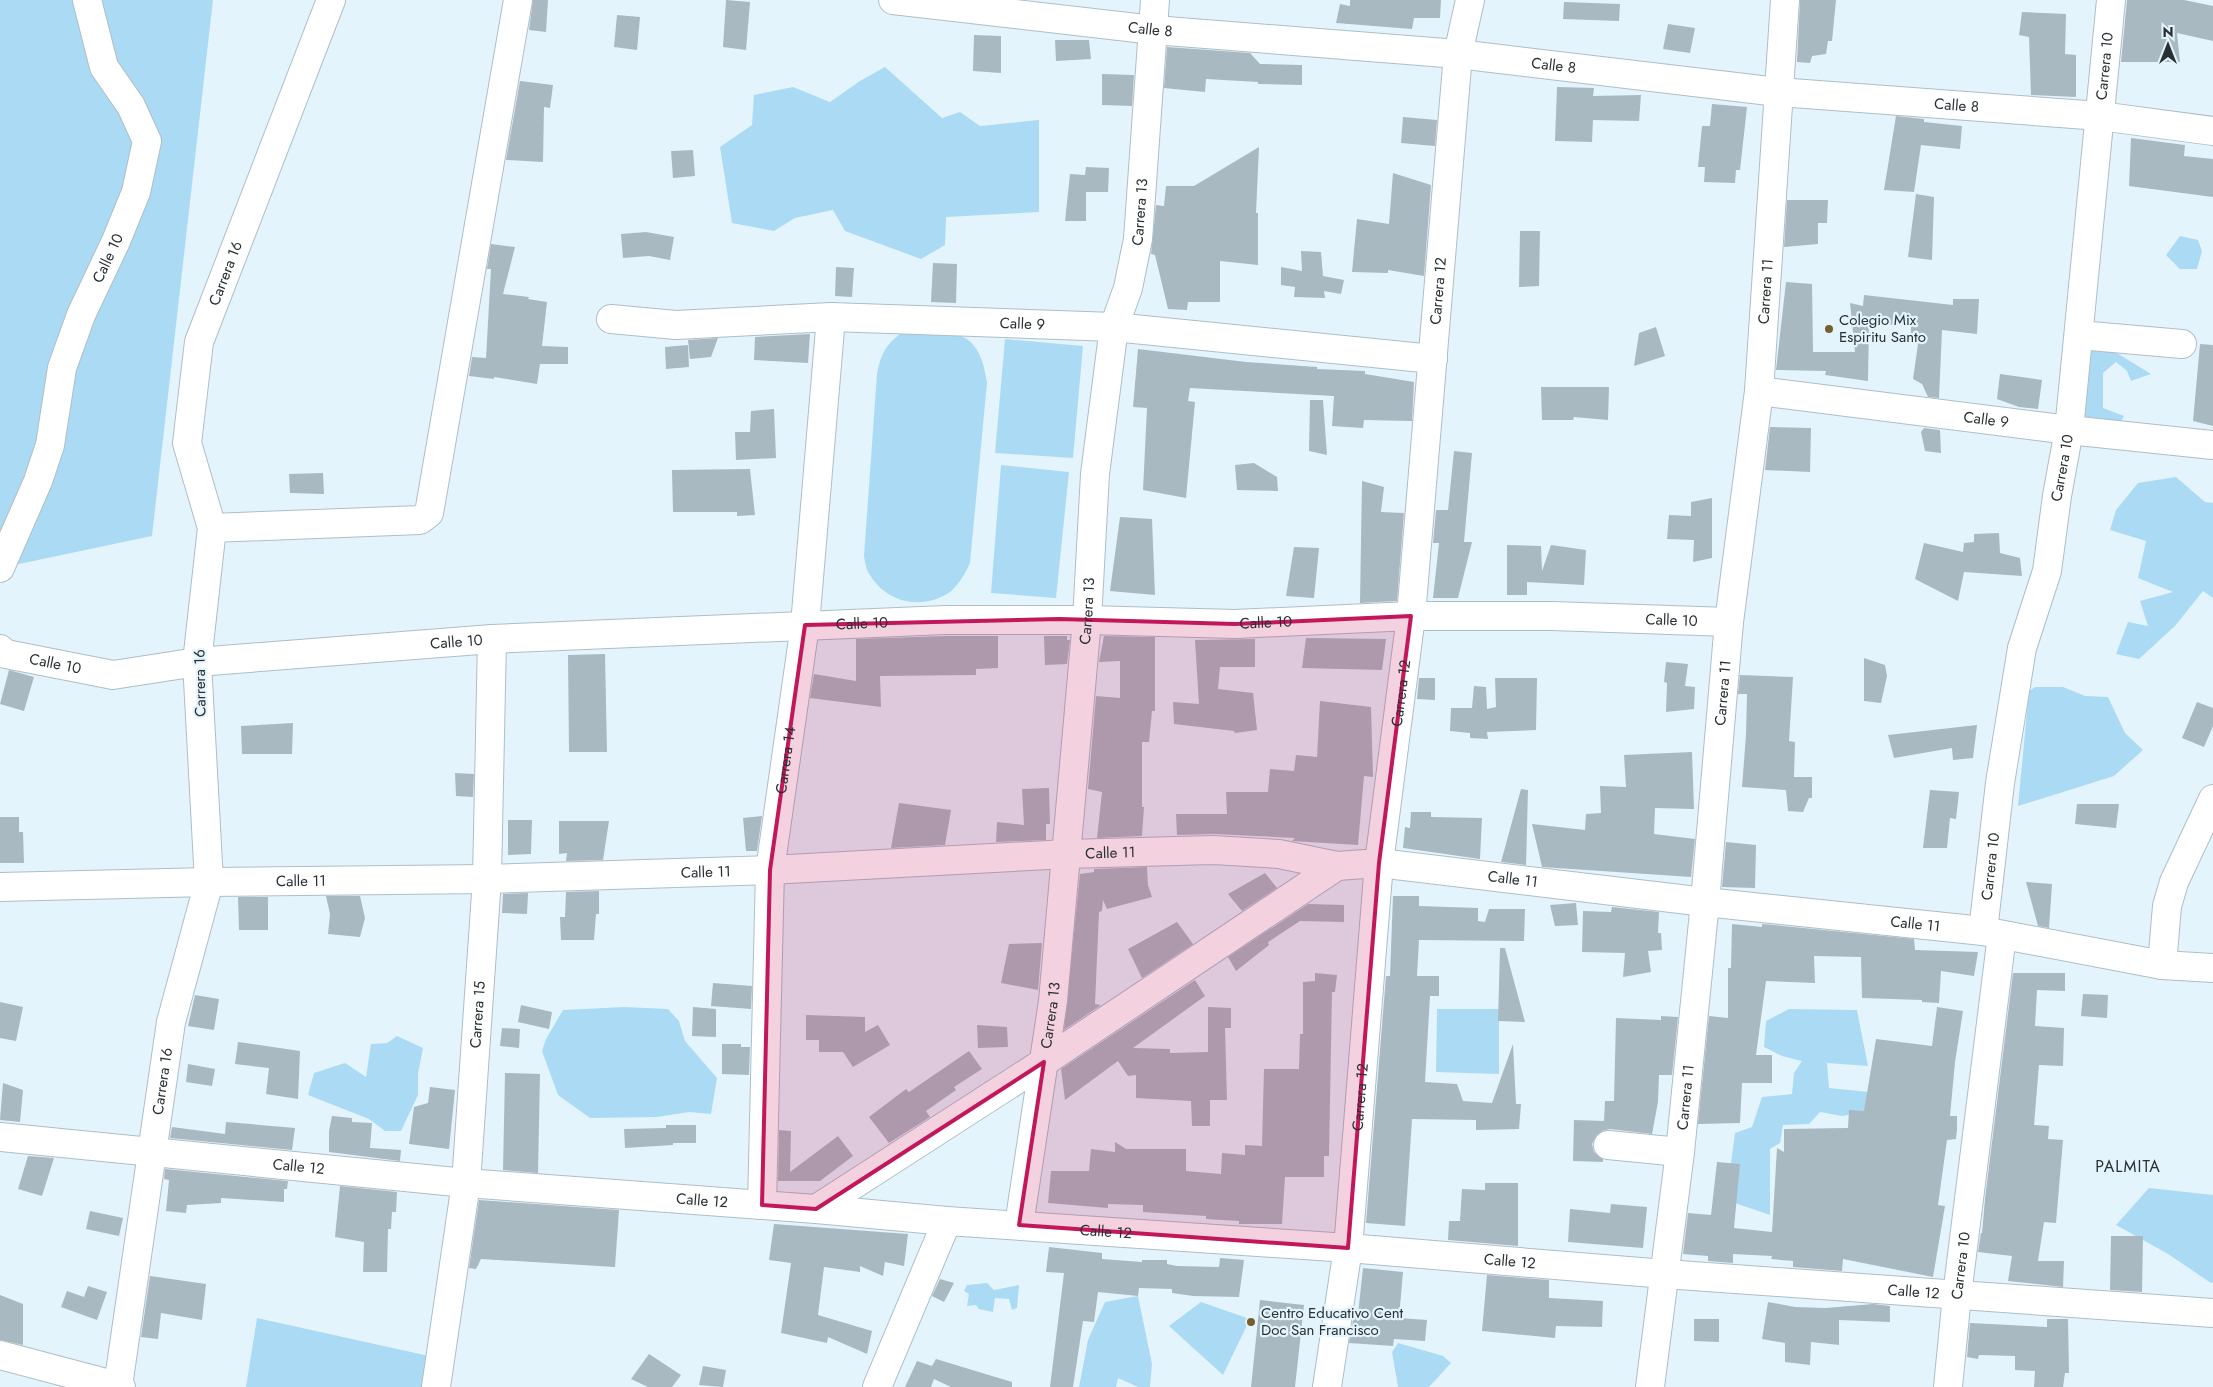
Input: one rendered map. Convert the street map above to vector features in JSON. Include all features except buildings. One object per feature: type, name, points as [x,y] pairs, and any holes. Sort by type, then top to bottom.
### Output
[{"type":"street","name":"Calle 10","points":[[0,568],[21,523],[50,444],[62,368],[74,333],[116,242],[136,192],[147,140],[131,106],[104,67],[87,0]]},
{"type":"street","name":"Carrera 16","points":[[120,1387],[150,1153],[171,1022],[209,882],[197,662],[212,528],[187,443],[199,342],[331,0]]},
{"type":"street","points":[[212,528],[420,520],[429,513],[518,0]]},
{"type":"street","name":"Calle 8","points":[[893,0],[1154,30],[1458,54],[1778,92],[2100,116],[2213,131]]},
{"type":"street","name":"Carrera 13","points":[[1019,1225],[1054,1001],[1087,620],[1095,474],[1114,327],[1128,288],[1138,239],[1155,0]]},
{"type":"street","name":"Carrera 12","points":[[1327,1387],[1348,1248],[1379,863],[1411,616],[1458,54],[1470,0]]},
{"type":"street","name":"Carrera 11","points":[[1650,1387],[1680,1152],[1705,902],[1729,622],[1758,391],[1785,0]]},
{"type":"street","name":"Carrera 10","points":[[1948,1387],[1992,933],[2000,783],[2022,648],[2047,571],[2057,496],[2069,430],[2111,0]]},
{"type":"street","name":"Calle 9","points":[[611,319],[676,325],[831,317],[1114,327],[1433,359]]},
{"type":"street","name":"Carrera 14","points":[[762,1205],[770,870],[805,625],[831,317]]},
{"type":"street","points":[[2078,335],[2182,344]]},
{"type":"street","name":"Calle 9","points":[[1758,391],[2069,430],[2213,445]]},
{"type":"street","name":"Calle 10","points":[[0,649],[6,654],[113,675],[197,662],[492,639],[945,620],[1087,620],[1235,624],[1411,616],[1552,616],[1729,622]]},
{"type":"street","name":"Carrera 15","points":[[436,1387],[466,1183],[487,879],[492,639]]},
{"type":"street","points":[[2162,965],[2167,906],[2174,882],[2213,799]]},
{"type":"street","name":"Calle 11","points":[[0,887],[209,882],[487,879],[770,870],[1067,854],[1212,850],[1279,854],[1337,866],[1379,863],[1705,902],[1992,933],[2162,965],[2213,968]]},
{"type":"street","points":[[816,1209],[1044,1062],[1337,866]]},
{"type":"street","name":"Calle 12","points":[[0,1137],[466,1183],[816,1209],[947,1221],[1348,1248],[1665,1274],[2213,1313]]},
{"type":"street","points":[[1608,1145],[1680,1152]]},
{"type":"street","points":[[876,1387],[947,1221]]},
{"type":"street","points":[[0,1355],[120,1387]]},
{"type":"highlighted area","points":[[1411,616],[1379,863],[1348,1248],[1019,1225],[1044,1062],[816,1209],[762,1205],[770,870],[805,625],[1059,619],[1235,624]]},
{"type":"shaded area","points":[[0,0],[213,0],[152,536],[0,568]]},
{"type":"shaded area","points":[[885,67],[942,118],[960,112],[980,126],[1039,120],[1039,212],[946,217],[945,245],[921,259],[845,231],[833,210],[795,218],[774,231],[732,223],[720,147],[752,125],[754,95],[793,87],[830,102],[860,81]]},
{"type":"shaded area","points":[[2180,236],[2198,240],[2202,251],[2197,269],[2180,269],[2166,255]]},
{"type":"shaded area","points":[[902,332],[934,332],[960,335],[977,350],[983,364],[987,383],[970,563],[966,572],[951,591],[937,599],[926,602],[904,601],[885,592],[869,573],[864,556],[877,374],[880,360],[885,350]]},
{"type":"shaded area","points":[[1005,339],[1083,346],[1073,458],[995,453]]},
{"type":"shaded area","points":[[2099,342],[2151,374],[2131,381],[2127,371],[2116,362],[2103,373],[2103,408],[2124,416],[2120,423],[2082,416],[2089,351]]},
{"type":"shaded area","points":[[1001,465],[1069,472],[1056,598],[991,593]]},
{"type":"shaded area","points":[[2176,477],[2205,502],[2213,503],[2213,598],[2203,591],[2175,626],[2139,659],[2116,654],[2128,622],[2148,626],[2140,601],[2173,592],[2138,578],[2146,541],[2110,530],[2116,510],[2138,483]]},
{"type":"shaded area","points":[[2035,687],[2063,687],[2085,696],[2108,697],[2125,733],[2143,750],[2114,776],[2018,806],[2029,691]]},
{"type":"shaded area","points":[[624,1007],[668,1009],[679,1021],[685,1041],[717,1078],[711,1114],[689,1112],[657,1117],[590,1118],[558,1095],[542,1051],[546,1039],[563,1010]]},
{"type":"shaded area","points":[[1437,1009],[1499,1009],[1499,1074],[1436,1072]]},
{"type":"shaded area","points":[[1789,1009],[1857,1010],[1868,1066],[1827,1063],[1829,1088],[1869,1092],[1885,1110],[1842,1116],[1820,1112],[1809,1124],[1783,1125],[1780,1143],[1770,1149],[1770,1215],[1726,1200],[1735,1133],[1752,1127],[1762,1097],[1792,1094],[1794,1073],[1802,1061],[1782,1056],[1764,1047],[1766,1021]]},
{"type":"shaded area","points":[[397,1036],[423,1048],[418,1074],[418,1095],[401,1131],[385,1131],[369,1119],[308,1095],[314,1073],[345,1063],[366,1077],[371,1044],[387,1043]]},
{"type":"shaded area","points":[[2149,1188],[2213,1195],[2213,1282],[2211,1283],[2168,1254],[2116,1225]]},
{"type":"shaded area","points":[[987,1283],[994,1290],[1019,1285],[1017,1308],[1012,1310],[1009,1299],[995,1298],[993,1312],[979,1309],[976,1305],[967,1306],[969,1294],[964,1291],[967,1285]]},
{"type":"shaded area","points":[[1138,1296],[1152,1364],[1150,1387],[1138,1387],[1118,1378],[1116,1387],[1079,1387],[1088,1340],[1105,1302]]},
{"type":"shaded area","points":[[1201,1302],[1250,1319],[1223,1375],[1169,1326]]},
{"type":"shaded area","points":[[257,1318],[438,1358],[431,1387],[246,1387]]},
{"type":"shaded area","points":[[1398,1343],[1443,1356],[1451,1363],[1429,1387],[1398,1387],[1392,1352]]},
{"type":"place","name":"Colegio Mix Espiritu Santo","points":[[1829,329]]},
{"type":"place","name":"Centro Educativo Cent Doc San Francisco","points":[[1251,1322]]},
{"type":"district","name":"PALMITA","points":[[2128,1166]]}]
